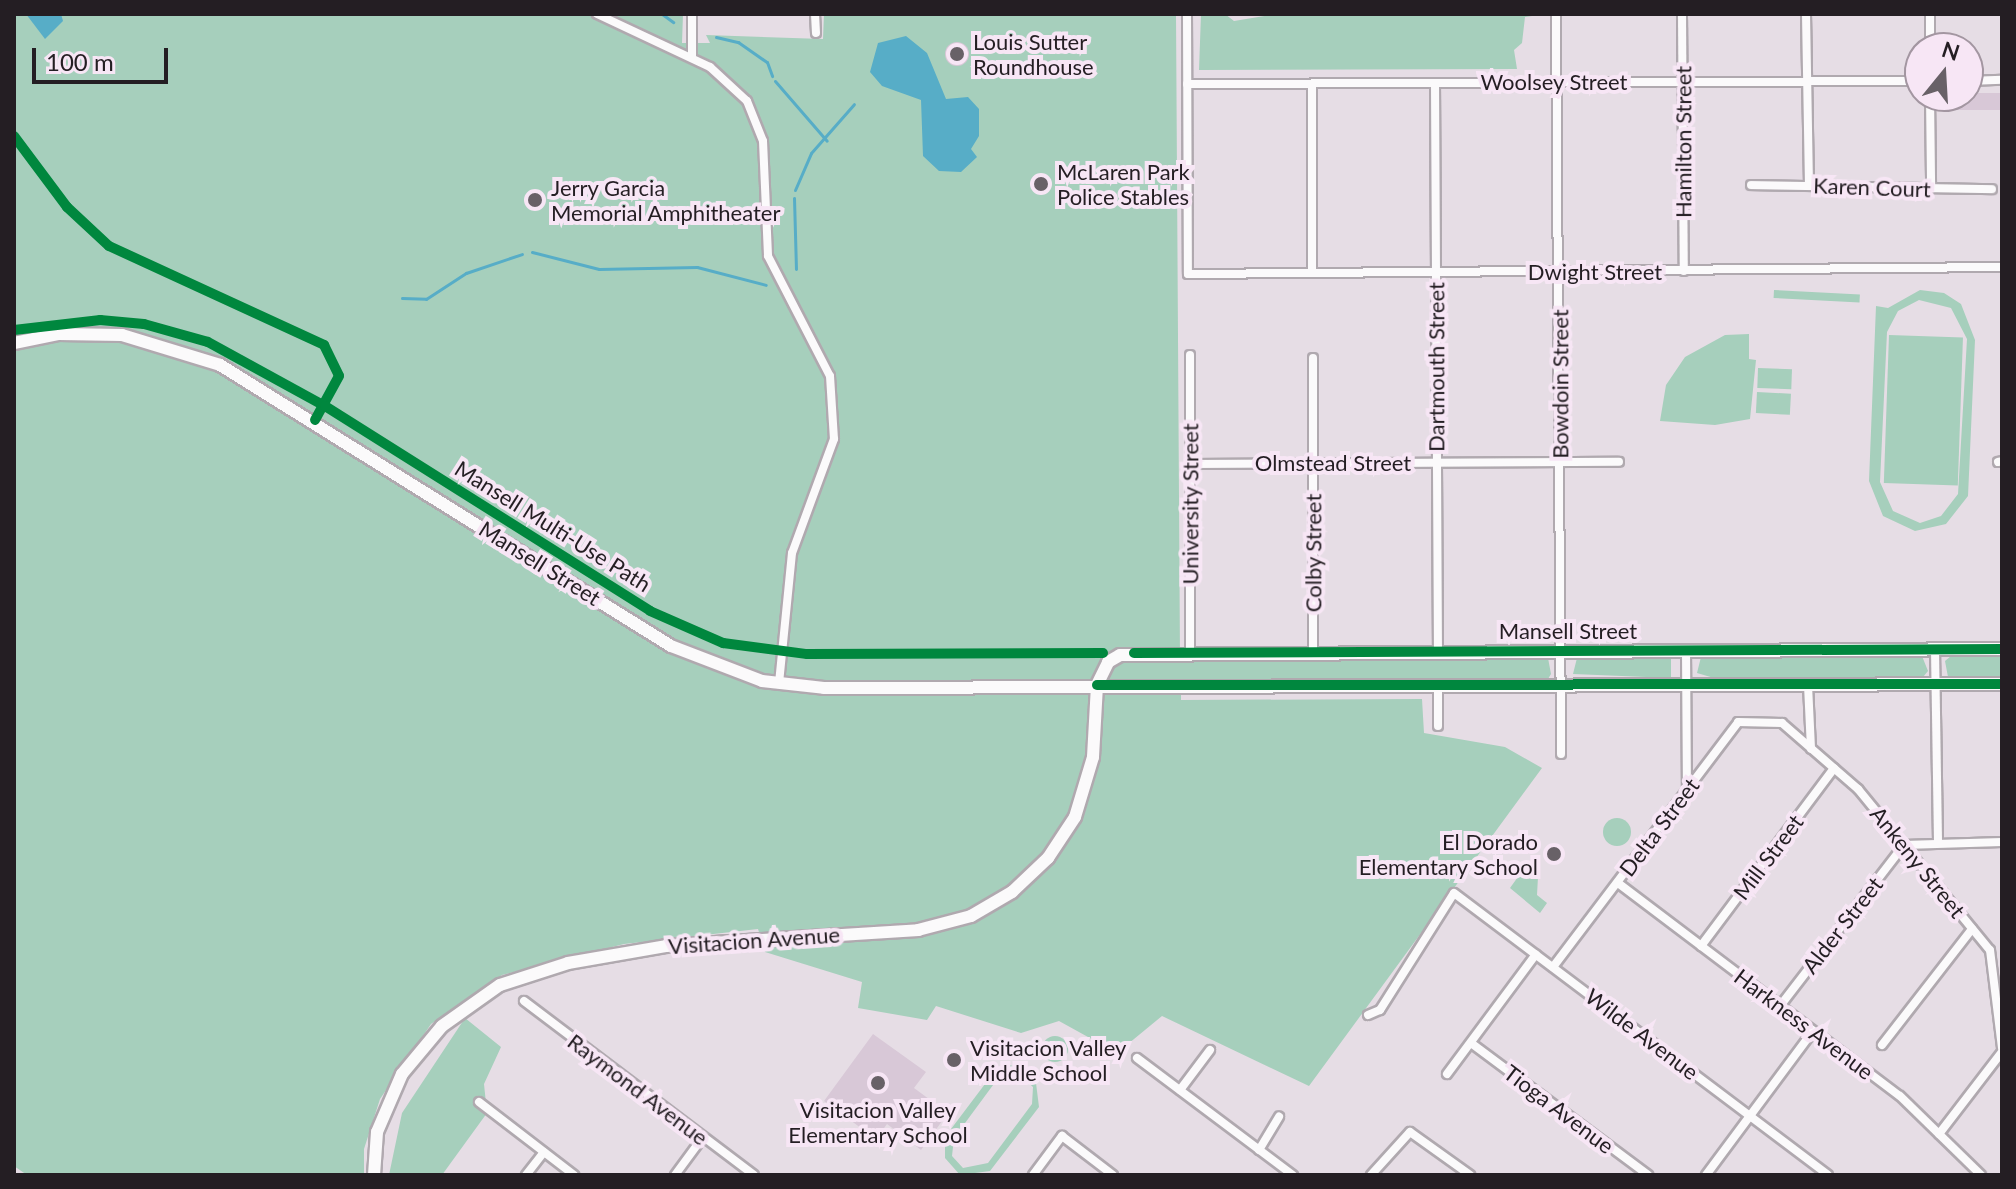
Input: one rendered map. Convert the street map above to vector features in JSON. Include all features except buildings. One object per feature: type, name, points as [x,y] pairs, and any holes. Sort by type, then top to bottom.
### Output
[{"type":"street","points":[[597,14],[692,57],[737,88],[754,113],[765,157],[768,256],[818,347],[833,392],[830,454],[792,553],[779,684]]},
{"type":"street","points":[[692,14],[692,57]]},
{"type":"street","points":[[815,14],[816,33]]},
{"type":"street","points":[[1187,14],[1187,84]]},
{"type":"street","name":"Bowdoin Street","points":[[1556,14],[1561,754]]},
{"type":"street","name":"Hamilton Street","points":[[1682,14],[1684,271]]},
{"type":"street","points":[[1806,14],[1809,185]]},
{"type":"street","name":"Woolsey Street","points":[[1187,84],[1904,81]]},
{"type":"street","name":"Dartmouth Street","points":[[1435,83],[1438,652]]},
{"type":"street","name":"Dwight Street","points":[[1187,84],[1188,274],[2002,267]]},
{"type":"street","points":[[1312,84],[1312,272]]},
{"type":"street","points":[[1930,112],[1931,184]]},
{"type":"street","name":"Karen Court","points":[[1751,185],[1931,184],[1992,189]]},
{"type":"street","name":"Mansell Street","points":[[14,343],[59,334],[122,335],[220,365],[671,646],[779,684],[2002,684]]},
{"type":"street","name":"University Street","points":[[1190,355],[1190,653]]},
{"type":"street","name":"Colby Street","points":[[1313,358],[1313,652]]},
{"type":"street","name":"Olmstead Street","points":[[1191,464],[1619,462]]},
{"type":"street","name":"Mansell Street","points":[[1097,685],[1108,662],[1120,655],[2002,649]]},
{"type":"street","points":[[1935,650],[1938,842]]},
{"type":"street","points":[[1686,651],[1687,790]]},
{"type":"street","name":"Visitacion Avenue","points":[[374,1175],[377,1132],[402,1074],[442,1026],[500,985],[550,967],[666,946],[918,930],[955,922],[999,901],[1038,870],[1075,817],[1093,757],[1097,685]]},
{"type":"street","points":[[1808,685],[1811,749]]},
{"type":"street","points":[[1438,686],[1438,726]]},
{"type":"street","name":"Delta Street","points":[[1553,967],[1738,722],[1782,723]]},
{"type":"street","name":"Ankeny Street","points":[[1782,723],[1834,768],[1904,845],[1990,950],[2002,1050]]},
{"type":"street","name":"Mill Street","points":[[1701,946],[1834,768]]},
{"type":"street","points":[[1904,845],[2002,842]]},
{"type":"street","name":"Alder Street","points":[[1780,1006],[1904,845]]},
{"type":"street","name":"Harkness Avenue","points":[[1618,883],[1813,1031],[1939,1134],[1981,1175]]},
{"type":"street","name":"Wilde Avenue","points":[[1368,1015],[1380,1010],[1454,893],[1828,1175]]},
{"type":"street","points":[[1882,1045],[1972,929]]},
{"type":"street","points":[[1447,1074],[1536,954]]},
{"type":"street","name":"Raymond Avenue","points":[[524,1001],[754,1175]]},
{"type":"street","points":[[1706,1175],[1813,1031]]},
{"type":"street","name":"Tioga Avenue","points":[[1471,1043],[1648,1175]]},
{"type":"street","points":[[1180,1090],[1210,1050]]},
{"type":"street","points":[[1939,1134],[2002,1050]]},
{"type":"street","points":[[1137,1058],[1293,1175]]},
{"type":"street","points":[[479,1102],[574,1175]]},
{"type":"street","points":[[1259,1150],[1279,1117]]},
{"type":"street","points":[[1371,1175],[1406,1132],[1470,1175]]},
{"type":"street","points":[[1033,1175],[1062,1136],[1113,1175]]},
{"type":"street","points":[[675,1175],[703,1137]]},
{"type":"street","points":[[526,1175],[544,1152]]},
{"type":"green space","points":[[14,14],[683,14],[682,43],[710,43],[706,35],[823,39],[824,14],[1176,14],[1180,659],[1548,658],[1551,674],[1548,679],[1181,681],[1181,700],[1422,699],[1424,733],[1505,747],[1542,768],[1309,1086],[1162,1016],[1117,1053],[1059,1021],[1021,1033],[936,1006],[927,1020],[858,1008],[862,982],[765,952],[758,929],[624,944],[502,975],[431,1024],[380,1099],[364,1149],[364,1175],[27,1175],[14,1166]]},
{"type":"green space","points":[[1201,14],[1225,14],[1234,21],[1277,14],[1546,14],[1525,17],[1522,43],[1514,50],[1517,69],[1199,70]]},
{"type":"green space","points":[[1774,290],[1860,295],[1859,302],[1774,298]]},
{"type":"green space","points":[[1920,290],[1944,293],[1961,304],[1975,340],[1968,496],[1946,524],[1915,531],[1883,516],[1869,481],[1876,306],[1888,308]],"holes":[[[1919,300],[1951,308],[1967,339],[1958,494],[1941,516],[1920,523],[1893,511],[1880,482],[1887,332],[1898,311]]]},
{"type":"green space","points":[[1749,334],[1749,359],[1756,360],[1750,419],[1715,425],[1660,421],[1666,385],[1685,357],[1725,335]]},
{"type":"green space","points":[[1889,335],[1963,338],[1958,485],[1884,483]]},
{"type":"green space","points":[[1758,368],[1792,369],[1791,389],[1757,388]]},
{"type":"green space","points":[[1757,392],[1791,394],[1790,415],[1756,413]]},
{"type":"green space","points":[[1922,656],[1928,671],[1923,677],[1714,678],[1697,673],[1701,657]]},
{"type":"green space","points":[[1951,656],[2002,656],[2002,677],[1948,677],[1945,661]]},
{"type":"green space","points":[[1671,657],[1671,678],[1573,674],[1577,658]]},
{"type":"green space","points":[[1617,818],[1627,822],[1631,832],[1627,842],[1617,846],[1607,842],[1603,832],[1607,822]]},
{"type":"green space","points":[[1525,867],[1538,877],[1537,895],[1547,903],[1540,913],[1510,888]]},
{"type":"green space","points":[[465,1018],[501,1047],[484,1084],[487,1113],[442,1175],[389,1175],[402,1113]]},
{"type":"green space","points":[[1055,1036],[1064,1040],[1068,1049],[1064,1058],[1055,1062],[1046,1058],[1042,1049],[1046,1040]]},
{"type":"green space","points":[[1010,1065],[1035,1075],[1039,1107],[990,1171],[960,1175],[945,1158],[945,1137],[991,1076]],"holes":[[[1018,1073],[1033,1087],[1032,1104],[988,1163],[963,1168],[952,1156],[954,1138],[996,1081]]]},
{"type":"water","points":[[26,14],[61,14],[63,21],[45,39]]},
{"type":"water","points":[[906,36],[927,53],[946,99],[968,97],[979,109],[979,136],[971,149],[977,157],[961,172],[939,171],[923,156],[921,100],[882,86],[870,72],[878,43]]},
{"type":"waterway","points":[[662,14],[673,22]]},
{"type":"waterway","points":[[716,37],[738,42],[767,62],[772,76]]},
{"type":"waterway","points":[[775,81],[827,141]]},
{"type":"waterway","points":[[795,190],[811,153],[854,104]]},
{"type":"waterway","points":[[794,198],[796,269]]},
{"type":"waterway","points":[[532,252],[599,269],[697,267],[766,285]]},
{"type":"waterway","points":[[402,298],[426,299],[466,273],[522,254]]},
{"type":"cycle path","points":[[14,136],[67,207],[109,246],[324,345],[339,376],[315,420]]},
{"type":"cycle path","name":"Mansell Multi-Use Path","points":[[14,330],[100,320],[144,324],[208,342],[325,406],[650,611],[723,643],[807,654],[1103,653]]},
{"type":"cycle path","points":[[1134,653],[2002,649]]},
{"type":"cycle path","points":[[1097,685],[2002,684]]},
{"type":"place","name":"Louis Sutter Roundhouse","points":[[957,54]]},
{"type":"place","name":"McLaren Park Police Stables","points":[[1041,184]]},
{"type":"place","name":"Jerry Garcia Memorial Amphitheater","points":[[535,200]]},
{"type":"place","name":"El Dorado Elementary School","points":[[1554,854]]},
{"type":"place","name":"Visitacion Valley Middle School","points":[[954,1060]]},
{"type":"place","name":"Visitacion Valley Elementary School","points":[[878,1083]]}]
